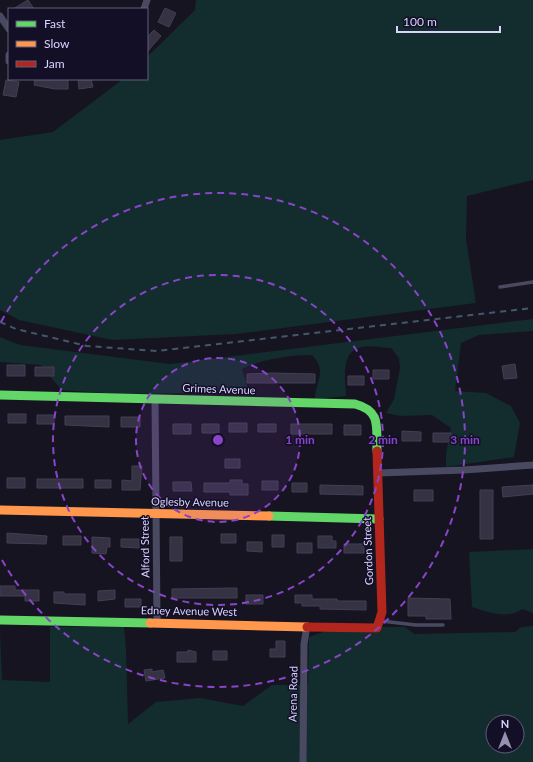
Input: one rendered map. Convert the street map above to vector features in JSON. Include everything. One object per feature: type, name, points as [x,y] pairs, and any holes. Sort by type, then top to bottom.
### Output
[{"type":"street","points":[[0,16],[8,28]]},
{"type":"street","name":"Grimes Avenue","points":[[0,395],[355,404],[365,406],[372,411],[376,421],[378,473]]},
{"type":"street","name":"Alford Street","points":[[155,399],[157,622]]},
{"type":"street","points":[[378,473],[464,470],[533,465]]},
{"type":"street","name":"Gordon Street","points":[[378,473],[382,612],[378,624]]},
{"type":"street","name":"Oglesby Avenue","points":[[0,510],[379,519]]},
{"type":"street","name":"Edney Avenue West","points":[[0,620],[307,626],[378,624]]},
{"type":"street","name":"Arena Road","points":[[303,762],[304,644],[307,626]]},
{"type":"lane","points":[[500,286],[533,282]]},
{"type":"lane","points":[[378,624],[443,625]]},
{"type":"green space","points":[[196,0],[533,0],[533,180],[467,196],[466,239],[476,303],[236,334],[112,340],[19,320],[0,310],[0,140],[53,132],[122,80],[148,80],[148,56],[195,10]]},
{"type":"green space","points":[[533,319],[533,331],[479,335],[461,343],[455,391],[486,393],[511,406],[520,423],[514,457],[446,467],[446,454],[451,428],[432,415],[400,416],[386,413],[394,399],[400,368],[399,358],[391,348],[365,346],[355,350],[350,354],[345,367],[346,396],[315,399],[320,372],[317,361],[312,355],[276,358],[242,369],[249,392],[118,394],[62,390],[41,365],[0,362],[0,337],[20,345],[170,364]]},
{"type":"green space","points":[[533,549],[533,613],[522,609],[511,614],[504,615],[472,607],[469,552]]},
{"type":"green space","points":[[124,626],[128,724],[156,702],[200,698],[243,706],[272,685],[308,685],[309,637],[329,630],[378,633],[381,627],[405,627],[414,634],[515,632],[521,627],[533,626],[533,762],[0,762],[0,631],[2,680],[50,682],[50,627]]},
{"type":"building","points":[[28,0],[33,8],[15,8]]},
{"type":"building","points":[[165,8],[176,13],[169,27],[158,22]]},
{"type":"building","points":[[154,30],[161,36],[148,51],[148,36]]},
{"type":"building","points":[[6,80],[19,82],[16,97],[3,95]]},
{"type":"building","points":[[35,80],[68,80],[68,89],[55,89],[34,85]]},
{"type":"building","points":[[78,80],[91,80],[93,87],[79,89]]},
{"type":"building","points":[[515,364],[517,378],[504,379],[502,366]]},
{"type":"building","points":[[7,365],[25,365],[25,376],[7,376]]},
{"type":"building","points":[[35,367],[54,367],[54,376],[35,376]]},
{"type":"building","points":[[373,370],[389,370],[389,379],[373,379]]},
{"type":"building","points":[[247,374],[315,374],[315,383],[247,383]]},
{"type":"building","points":[[348,376],[364,376],[364,385],[348,385]]},
{"type":"building","points":[[8,414],[26,414],[26,423],[8,423]]},
{"type":"building","points":[[37,415],[54,415],[54,424],[37,424]]},
{"type":"building","points":[[65,416],[109,416],[109,427],[65,425]]},
{"type":"building","points":[[121,417],[140,417],[140,427],[121,427]]},
{"type":"building","points":[[229,423],[247,423],[247,432],[229,432]]},
{"type":"building","points":[[173,424],[191,424],[191,434],[173,434]]},
{"type":"building","points":[[202,424],[219,424],[219,433],[202,433]]},
{"type":"building","points":[[258,424],[276,424],[276,432],[258,432]]},
{"type":"building","points":[[291,424],[332,424],[332,434],[291,434]]},
{"type":"building","points":[[344,425],[361,425],[361,435],[344,435]]},
{"type":"building","points":[[402,431],[421,432],[421,441],[402,441]]},
{"type":"building","points":[[433,433],[451,433],[451,442],[433,442]]},
{"type":"building","points":[[225,459],[240,459],[240,468],[225,468]]},
{"type":"building","points":[[132,466],[142,466],[140,490],[122,490],[122,480],[132,481]]},
{"type":"building","points":[[7,478],[25,478],[25,488],[7,488]]},
{"type":"building","points":[[37,479],[83,479],[83,488],[37,488]]},
{"type":"building","points":[[95,480],[111,480],[111,488],[95,488]]},
{"type":"building","points":[[230,480],[242,480],[242,484],[248,484],[248,495],[230,495],[230,492],[204,492],[204,483],[230,483]]},
{"type":"building","points":[[262,481],[278,481],[278,490],[262,490]]},
{"type":"building","points":[[173,482],[191,482],[192,491],[173,491]]},
{"type":"building","points":[[292,483],[307,483],[307,492],[292,492]]},
{"type":"building","points":[[320,485],[363,486],[363,495],[320,494]]},
{"type":"building","points":[[533,485],[533,494],[503,497],[502,487]]},
{"type":"building","points":[[414,490],[433,490],[433,501],[414,501]]},
{"type":"building","points":[[480,490],[493,490],[493,539],[480,539]]},
{"type":"building","points":[[7,533],[47,536],[46,544],[7,543]]},
{"type":"building","points":[[221,534],[236,534],[236,543],[221,543]]},
{"type":"building","points":[[272,535],[284,535],[284,547],[272,547]]},
{"type":"building","points":[[63,536],[81,536],[81,545],[63,545]]},
{"type":"building","points":[[318,536],[332,536],[332,541],[336,541],[336,548],[318,548]]},
{"type":"building","points":[[92,537],[110,538],[110,547],[107,547],[106,554],[92,553]]},
{"type":"building","points":[[170,537],[182,537],[182,561],[170,561]]},
{"type":"building","points":[[121,539],[139,539],[139,548],[121,547]]},
{"type":"building","points":[[247,542],[262,542],[262,552],[247,551]]},
{"type":"building","points":[[297,543],[312,543],[312,553],[297,553]]},
{"type":"building","points":[[344,544],[364,544],[364,553],[344,553]]},
{"type":"building","points":[[0,586],[15,586],[15,590],[39,590],[39,601],[25,601],[25,596],[0,596]]},
{"type":"building","points":[[237,588],[237,598],[172,598],[172,589]]},
{"type":"building","points":[[115,590],[115,599],[98,601],[98,591]]},
{"type":"building","points":[[54,592],[64,592],[64,594],[85,594],[85,605],[54,603]]},
{"type":"building","points":[[246,595],[263,595],[263,604],[246,604]]},
{"type":"building","points":[[295,595],[312,595],[312,599],[366,601],[366,610],[320,609],[320,606],[302,606],[302,603],[295,603]]},
{"type":"building","points":[[408,598],[450,599],[451,619],[426,619],[426,616],[408,616]]},
{"type":"building","points":[[125,599],[141,599],[141,607],[125,607]]},
{"type":"building","points":[[276,641],[285,641],[285,657],[270,657],[270,649],[276,649]]},
{"type":"building","points":[[188,650],[196,652],[196,662],[177,662],[177,652],[188,652]]},
{"type":"building","points":[[213,651],[227,651],[227,660],[213,660]]},
{"type":"building","points":[[152,669],[152,672],[163,670],[165,678],[146,681],[144,670]]},
{"type":"railway","points":[[0,322],[16,329],[87,346],[157,351],[533,308]]},
{"type":"traffic: fast","points":[[0,395],[355,404],[364,407],[374,416],[377,428],[377,451]]},
{"type":"traffic: fast","points":[[269,516],[379,519]]},
{"type":"traffic: fast","points":[[0,620],[150,623]]},
{"type":"traffic: slow","points":[[0,510],[269,516]]},
{"type":"traffic: slow","points":[[150,623],[307,627]]},
{"type":"traffic: jam","points":[[307,627],[377,628],[382,612],[377,451]]}]
